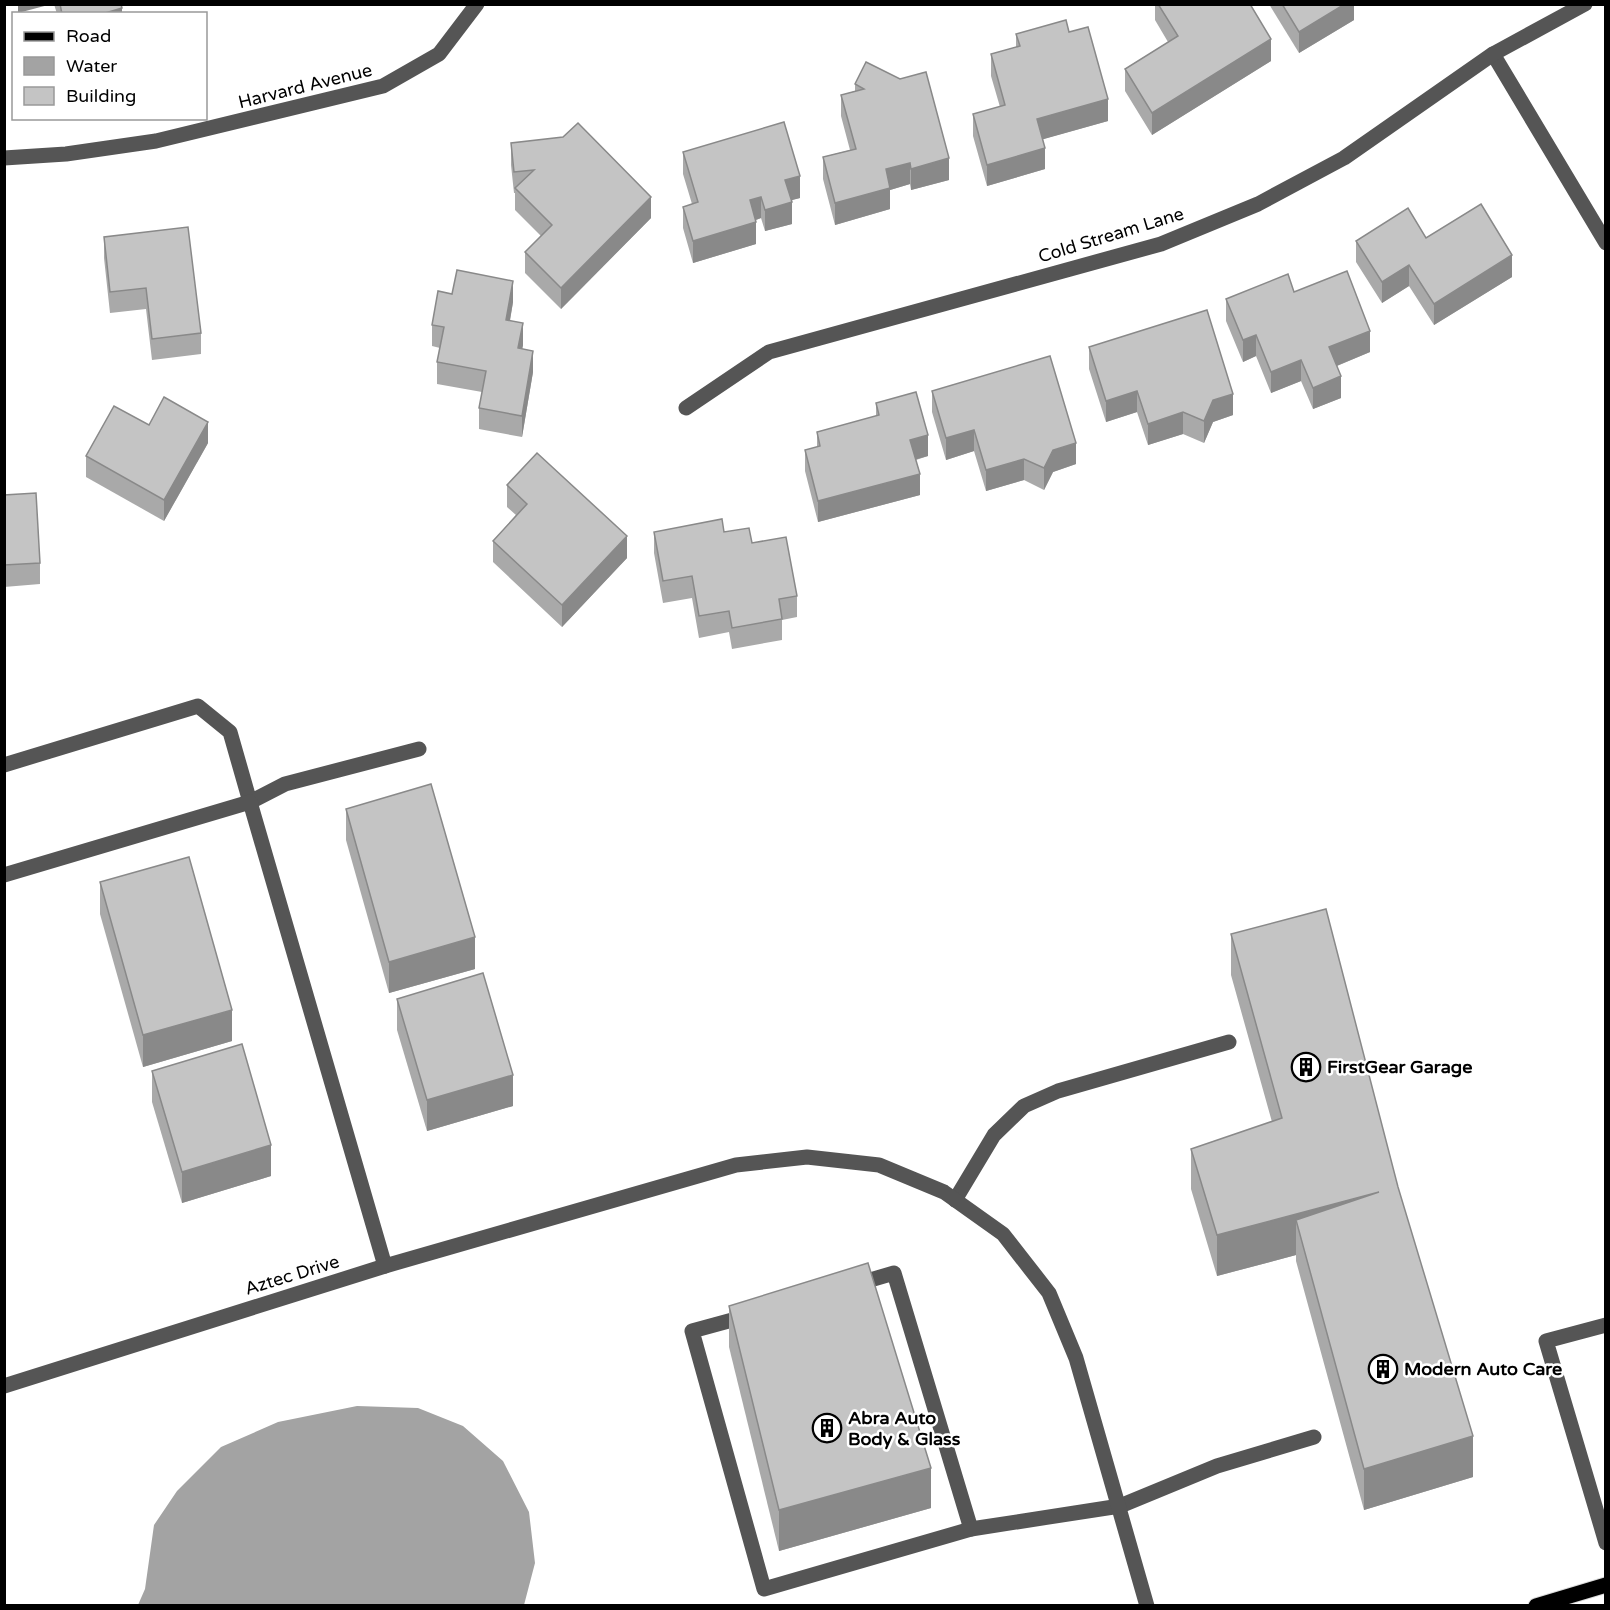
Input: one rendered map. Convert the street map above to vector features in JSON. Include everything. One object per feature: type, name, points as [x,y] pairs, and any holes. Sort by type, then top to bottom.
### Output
[{"type":"main road","points":[[1536,1605],[1605,1585]]},
{"type":"street","name":"Harvard Avenue","points":[[4,158],[66,154],[156,141],[383,86],[439,54],[477,4]]},
{"type":"street","name":"Cold Stream Lane","points":[[686,408],[769,352],[1161,244],[1258,204],[1344,158],[1493,54],[1585,4]]},
{"type":"street","points":[[1493,54],[1605,243]]},
{"type":"street","points":[[4,765],[198,706],[230,732],[385,1266]]},
{"type":"street","points":[[4,875],[250,802],[285,784],[419,748]]},
{"type":"street","points":[[955,1200],[994,1135],[1024,1106],[1058,1091],[1229,1042]]},
{"type":"street","name":"Aztec Drive","points":[[4,1386],[385,1266],[736,1165],[807,1157],[879,1165],[944,1192],[1003,1234],[1049,1293],[1076,1358],[1147,1605]]},
{"type":"street","points":[[837,1290],[894,1273],[971,1529]]},
{"type":"street","points":[[759,1312],[692,1331],[764,1588],[971,1529],[1120,1506],[1217,1466],[1314,1437]]},
{"type":"street","points":[[1605,1325],[1546,1341],[1605,1543]]},
{"type":"water","points":[[357,1406],[418,1408],[463,1426],[503,1461],[529,1512],[535,1563],[524,1605],[138,1605],[145,1589],[154,1525],[177,1491],[221,1447],[278,1422]]},
{"type":"building","points":[[60,4],[121,4],[122,8],[109,12],[62,12]]},
{"type":"building","points":[[1158,4],[1250,4],[1271,39],[1152,113],[1125,69],[1178,36]]},
{"type":"building","points":[[1282,4],[1345,4],[1299,32]]},
{"type":"building","points":[[1066,20],[1069,32],[1088,27],[1108,99],[1037,119],[1045,148],[987,165],[973,114],[1005,105],[991,54],[1020,46],[1016,34]]},
{"type":"building","points":[[866,62],[900,79],[926,72],[949,158],[911,169],[910,163],[886,169],[890,188],[835,203],[823,157],[856,149],[841,95],[864,89],[855,84]]},
{"type":"building","points":[[784,122],[800,176],[785,180],[792,202],[765,210],[761,197],[750,200],[756,222],[693,241],[683,207],[698,202],[683,152]]},
{"type":"building","points":[[578,123],[651,197],[561,288],[525,252],[552,225],[515,188],[534,170],[514,172],[511,143],[563,137]]},
{"type":"building","points":[[1481,204],[1512,255],[1434,304],[1409,265],[1382,282],[1356,241],[1408,208],[1426,238]]},
{"type":"building","points":[[188,227],[201,333],[152,339],[146,288],[110,292],[104,237]]},
{"type":"building","points":[[457,270],[513,281],[506,320],[523,323],[518,348],[533,351],[522,416],[479,408],[486,371],[437,362],[444,327],[432,325],[438,291],[452,294]]},
{"type":"building","points":[[1347,271],[1370,331],[1329,347],[1341,376],[1313,388],[1301,360],[1271,372],[1256,335],[1243,340],[1226,299],[1288,274],[1294,292]]},
{"type":"building","points":[[1207,310],[1233,394],[1213,400],[1204,421],[1183,412],[1148,424],[1137,391],[1106,401],[1089,347]]},
{"type":"building","points":[[1050,356],[1076,443],[1053,450],[1044,468],[1024,459],[986,470],[974,430],[946,438],[932,391]]},
{"type":"building","points":[[916,392],[928,435],[910,440],[920,474],[818,501],[805,450],[820,446],[817,432],[879,415],[876,403]]},
{"type":"building","points":[[164,397],[208,422],[164,500],[86,456],[114,406],[149,425]]},
{"type":"building","points":[[537,453],[627,536],[562,605],[493,541],[527,504],[507,485]]},
{"type":"building","points":[[36,493],[40,563],[4,565],[4,495]]},
{"type":"building","points":[[722,519],[724,532],[749,528],[752,543],[786,537],[797,596],[779,599],[782,619],[732,628],[729,611],[699,616],[692,576],[663,581],[654,532]]},
{"type":"building","points":[[431,784],[475,937],[389,962],[346,809]]},
{"type":"building","points":[[189,857],[232,1010],[143,1035],[100,882]]},
{"type":"building","points":[[1326,909],[1398,1187],[1473,1436],[1364,1469],[1296,1220],[1379,1192],[1217,1235],[1191,1149],[1282,1118],[1231,934]]},
{"type":"building","points":[[483,973],[513,1075],[427,1100],[397,999]]},
{"type":"building","points":[[242,1044],[271,1145],[182,1172],[152,1071]]},
{"type":"building","name":"Abra Auto Body & Glass","points":[[868,1263],[931,1468],[779,1510],[729,1306]]},
{"type":"place","name":"FirstGear Garage","points":[[1306,1067]]},
{"type":"place","name":"Modern Auto Care","points":[[1383,1369]]},
{"type":"place","name":"Abra Auto Body & Glass","points":[[827,1428]]}]
